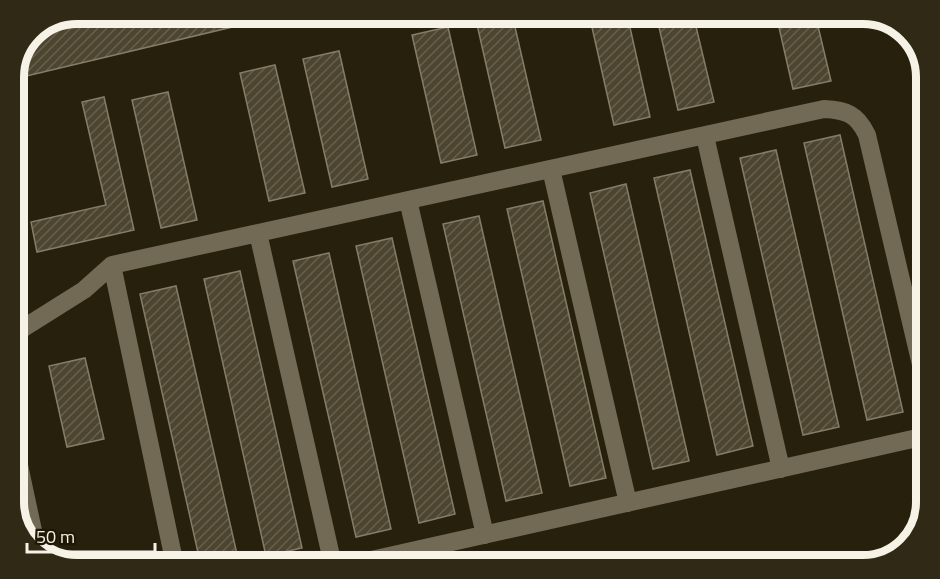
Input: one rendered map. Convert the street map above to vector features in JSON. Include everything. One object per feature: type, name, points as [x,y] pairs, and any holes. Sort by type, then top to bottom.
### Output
[{"type":"street","points":[[24,328],[84,290],[112,265],[705,135],[824,110],[841,110],[860,121],[867,135],[916,343]]},
{"type":"street","points":[[705,135],[780,469]]},
{"type":"street","points":[[551,169],[628,503]]},
{"type":"street","points":[[408,200],[485,535]]},
{"type":"street","points":[[258,233],[331,555]]},
{"type":"street","points":[[112,265],[173,555]]},
{"type":"street","points":[[398,555],[916,438]]},
{"type":"street","points":[[24,489],[33,531]]},
{"type":"building","points":[[245,24],[24,77],[26,63],[33,48],[48,33],[67,25]]},
{"type":"building","points":[[477,24],[514,24],[541,140],[505,148]]},
{"type":"building","points":[[591,24],[629,24],[650,117],[614,125]]},
{"type":"building","points":[[658,24],[695,24],[714,102],[678,110]]},
{"type":"building","points":[[778,24],[817,24],[831,81],[793,89]]},
{"type":"building","points":[[448,27],[477,155],[441,163],[412,35]]},
{"type":"building","points":[[339,51],[368,179],[332,187],[303,59]]},
{"type":"building","points":[[275,65],[305,193],[269,201],[240,73]]},
{"type":"building","points":[[168,92],[197,220],[161,228],[132,100]]},
{"type":"building","points":[[104,97],[134,230],[37,252],[31,222],[106,205],[82,102]]},
{"type":"building","points":[[840,135],[903,412],[867,420],[804,143]]},
{"type":"building","points":[[776,150],[839,427],[803,435],[740,158]]},
{"type":"building","points":[[690,170],[753,446],[717,455],[654,178]]},
{"type":"building","points":[[626,184],[689,461],[653,469],[590,193]]},
{"type":"building","points":[[543,201],[606,478],[570,486],[507,209]]},
{"type":"building","points":[[479,216],[542,493],[506,501],[443,224]]},
{"type":"building","points":[[392,238],[455,514],[419,523],[356,246]]},
{"type":"building","points":[[329,253],[391,529],[356,537],[293,261]]},
{"type":"building","points":[[240,271],[302,548],[266,555],[204,279]]},
{"type":"building","points":[[176,286],[237,555],[199,555],[140,294]]},
{"type":"building","points":[[85,358],[104,439],[67,447],[49,366]]}]
